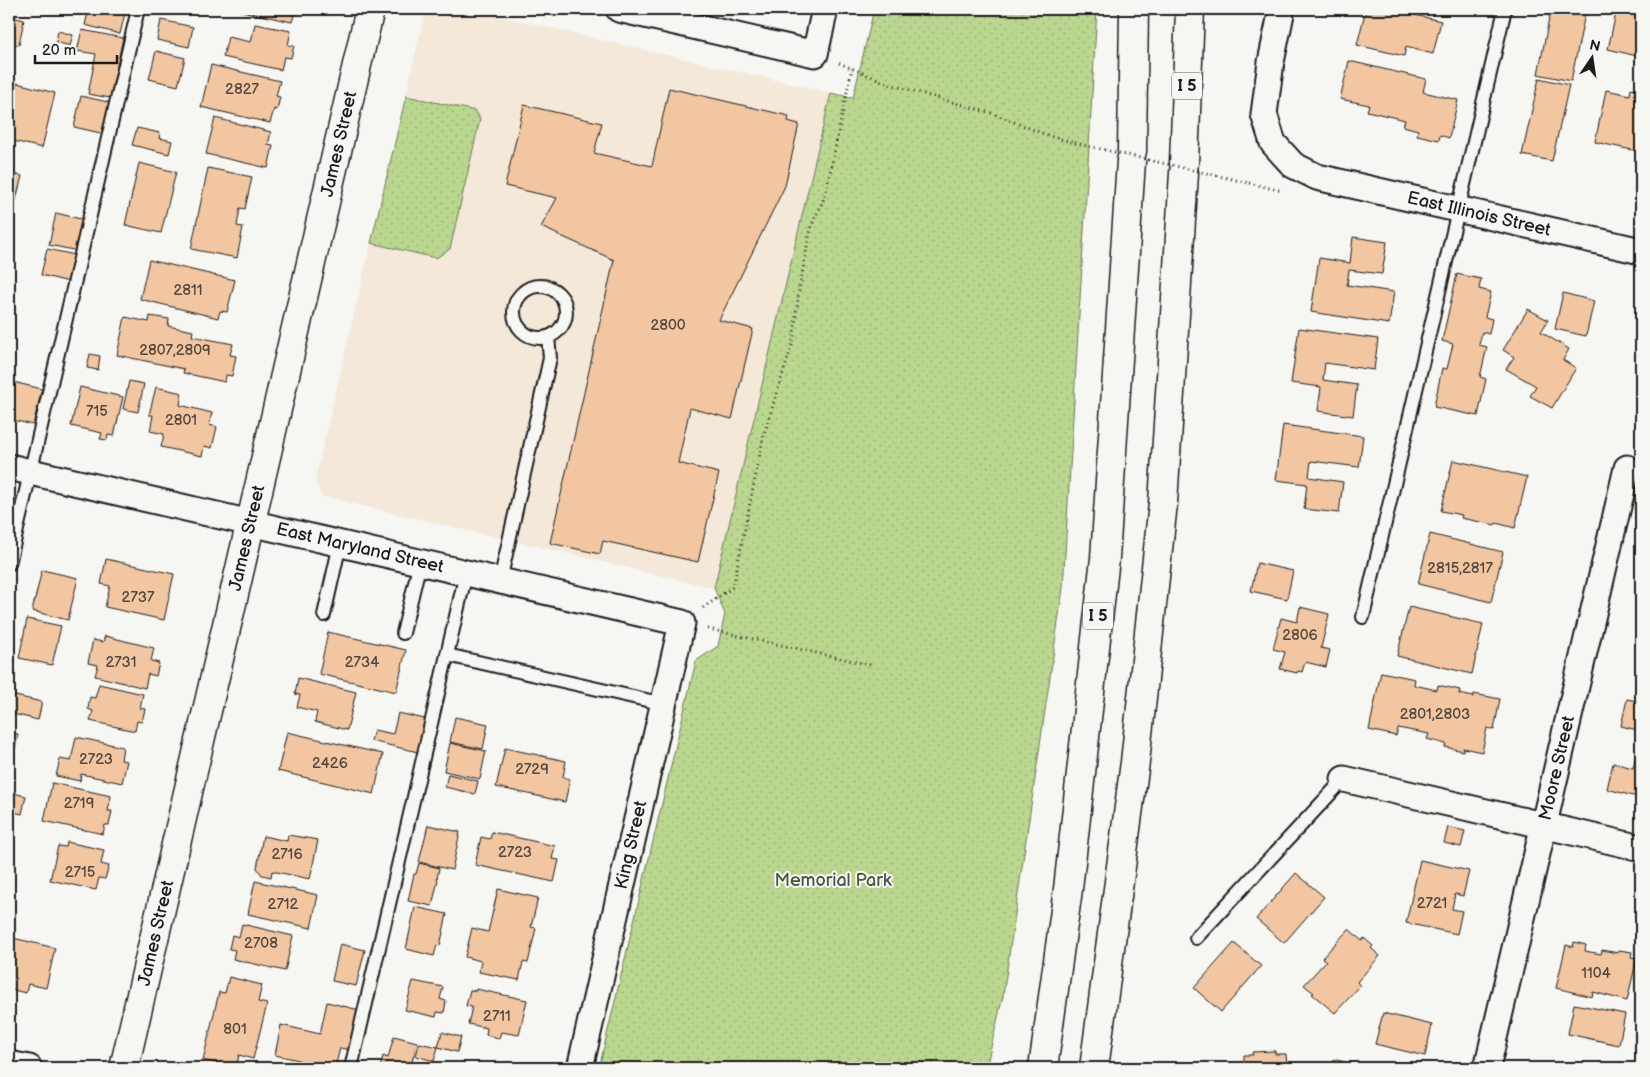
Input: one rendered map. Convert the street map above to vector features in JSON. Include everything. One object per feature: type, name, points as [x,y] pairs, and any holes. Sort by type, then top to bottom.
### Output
[{"type":"main road","name":"James Street","points":[[124,1068],[370,9]]},
{"type":"main road","name":"I 5","points":[[1043,1068],[1068,889],[1105,558],[1132,156],[1134,9]]},
{"type":"main road","name":"I 5","points":[[1094,1068],[1136,762],[1163,503],[1184,168],[1190,9]]},
{"type":"street","points":[[619,9],[815,54],[826,9]]},
{"type":"street","name":"East Illinois Street","points":[[1282,9],[1271,62],[1264,114],[1273,143],[1293,165],[1317,176],[1641,251]]},
{"type":"street","name":"Moore Street","points":[[1487,1068],[1627,468]]},
{"type":"street","name":"East Maryland Street","points":[[20,469],[682,623]]},
{"type":"street","name":"King Street","points":[[580,1068],[682,623]]},
{"type":"street","points":[[1344,779],[1641,848]]},
{"type":"street","points":[[9,1064],[29,1068]]},
{"type":"lane","points":[[9,564],[20,469],[138,9]]},
{"type":"lane","points":[[1363,617],[1505,9]]},
{"type":"lane","points":[[536,286],[545,286],[553,290],[560,295],[565,303],[565,321],[555,334],[548,337],[539,338],[524,332],[515,319],[514,311],[521,295],[536,286]]},
{"type":"lane","points":[[500,581],[550,358],[548,337]]},
{"type":"lane","points":[[324,615],[340,544]]},
{"type":"lane","points":[[403,633],[420,562]]},
{"type":"lane","points":[[352,1068],[466,573]]},
{"type":"lane","points":[[447,655],[664,704]]},
{"type":"lane","points":[[1196,938],[1344,779]]},
{"type":"path","points":[[815,54],[889,84],[994,114],[1049,136],[1249,184]]},
{"type":"path","points":[[682,623],[733,587],[764,434],[793,342],[799,290],[811,227],[825,196],[852,68]]},
{"type":"path","points":[[682,623],[871,665]]},
{"type":"shaded area","points":[[426,9],[468,9],[831,93],[714,588],[321,496],[315,480]]},
{"type":"green space","name":"Memorial Park","points":[[874,9],[1097,9],[1063,588],[1003,996],[986,1068],[599,1068],[696,661],[718,646],[725,614],[714,588],[831,93],[853,98]]},
{"type":"green space","points":[[406,96],[476,111],[480,119],[450,249],[436,258],[371,243]]},
{"type":"building","points":[[89,9],[126,9],[120,34],[85,25]]},
{"type":"building","points":[[232,9],[296,9],[292,22]]},
{"type":"building","points":[[1366,9],[1416,9],[1415,15],[1441,21],[1433,54],[1406,47],[1404,56],[1357,45]]},
{"type":"building","points":[[1551,9],[1586,9],[1571,81],[1538,74]]},
{"type":"building","points":[[1617,9],[1641,9],[1641,57],[1608,49]]},
{"type":"building","points":[[9,16],[24,20],[19,45],[9,43]]},
{"type":"building","points":[[161,20],[193,27],[189,47],[157,40]]},
{"type":"building","points":[[255,24],[291,31],[288,45],[294,46],[291,58],[284,57],[281,70],[223,57],[228,37],[251,42]]},
{"type":"building","points":[[82,30],[123,38],[110,98],[88,94],[96,54],[77,51]]},
{"type":"building","points":[[58,31],[73,35],[70,46],[56,42]]},
{"type":"building","points":[[156,51],[185,58],[178,86],[149,79]]},
{"type":"building","points":[[1349,61],[1426,79],[1423,92],[1458,100],[1449,138],[1440,135],[1439,140],[1417,135],[1418,130],[1403,126],[1405,120],[1367,111],[1369,105],[1340,99]]},
{"type":"building","points":[[211,65],[280,81],[276,96],[280,97],[277,110],[274,109],[270,123],[201,107]]},
{"type":"building","points":[[1539,78],[1569,85],[1552,161],[1522,155]]},
{"type":"building","points":[[17,83],[55,93],[42,148],[9,140],[9,117]]},
{"type":"building","points":[[669,88],[789,116],[788,121],[799,124],[785,186],[719,320],[753,329],[732,419],[690,408],[678,463],[719,473],[698,562],[603,541],[600,554],[550,543],[614,260],[541,227],[557,198],[505,186],[524,105],[602,123],[594,153],[652,166]]},
{"type":"building","points":[[1631,88],[1641,90],[1641,128],[1637,151],[1595,142],[1606,90],[1630,95]]},
{"type":"building","points":[[81,96],[112,103],[105,134],[74,127]]},
{"type":"building","points":[[215,118],[271,132],[268,145],[273,146],[268,168],[206,154]]},
{"type":"building","points":[[137,128],[160,133],[159,138],[172,141],[169,154],[132,145]]},
{"type":"building","points":[[139,163],[176,172],[161,233],[125,225]]},
{"type":"building","points":[[208,168],[252,177],[245,209],[240,208],[237,226],[243,227],[237,258],[191,249]]},
{"type":"building","points":[[9,173],[22,176],[13,212],[9,210]]},
{"type":"building","points":[[56,213],[85,220],[78,251],[49,245]]},
{"type":"building","points":[[1353,237],[1387,242],[1382,274],[1349,270],[1347,285],[1394,292],[1389,324],[1311,312],[1319,258],[1350,263]]},
{"type":"building","points":[[47,249],[75,255],[69,282],[41,275]]},
{"type":"building","points":[[149,260],[235,280],[227,312],[220,311],[218,318],[140,299]]},
{"type":"building","points":[[1457,274],[1481,279],[1479,289],[1491,292],[1485,317],[1492,319],[1489,334],[1482,332],[1479,345],[1487,347],[1480,377],[1486,379],[1478,416],[1434,407],[1442,368],[1447,369],[1453,344],[1442,341]]},
{"type":"building","points":[[1563,293],[1594,301],[1586,336],[1555,329]]},
{"type":"building","points":[[1528,309],[1548,320],[1541,332],[1569,349],[1563,360],[1576,368],[1552,408],[1530,396],[1536,386],[1506,369],[1514,357],[1503,350]]},
{"type":"building","points":[[150,316],[169,319],[168,326],[193,331],[192,336],[233,344],[230,355],[236,356],[232,376],[226,375],[225,382],[183,373],[184,369],[117,355],[125,317],[149,322]]},
{"type":"building","points":[[1299,328],[1378,339],[1374,370],[1325,363],[1323,380],[1357,385],[1353,416],[1318,411],[1321,387],[1291,383]]},
{"type":"building","points":[[90,354],[100,356],[98,370],[87,368]]},
{"type":"building","points":[[9,381],[42,389],[33,425],[9,419]]},
{"type":"building","points":[[129,381],[144,384],[138,412],[123,409]]},
{"type":"building","points":[[80,387],[123,397],[114,436],[108,435],[107,440],[100,439],[102,433],[71,426]]},
{"type":"building","points":[[156,387],[182,393],[180,405],[212,413],[209,425],[217,427],[212,448],[204,446],[202,456],[161,447],[164,434],[150,431],[153,415],[149,415]]},
{"type":"building","points":[[1283,425],[1363,436],[1359,467],[1311,461],[1309,477],[1343,482],[1339,513],[1304,509],[1307,484],[1276,480]]},
{"type":"building","points":[[1453,460],[1527,477],[1515,528],[1461,518],[1462,515],[1441,511]]},
{"type":"building","points":[[9,509],[20,512],[9,559]]},
{"type":"building","points":[[1430,534],[1503,552],[1491,602],[1418,584]]},
{"type":"building","points":[[106,559],[174,574],[164,620],[105,607],[110,586],[101,584]]},
{"type":"building","points":[[1257,563],[1293,571],[1287,599],[1251,591]]},
{"type":"building","points":[[42,570],[78,578],[68,620],[32,611]]},
{"type":"building","points":[[1300,607],[1329,614],[1321,648],[1330,650],[1326,667],[1305,662],[1302,672],[1298,671],[1297,673],[1280,669],[1285,652],[1273,649],[1281,618],[1297,622]]},
{"type":"building","points":[[1409,607],[1483,624],[1472,674],[1397,656]]},
{"type":"building","points":[[27,619],[61,626],[52,665],[19,658]]},
{"type":"building","points":[[328,632],[406,650],[396,692],[319,674]]},
{"type":"building","points":[[105,636],[154,648],[151,661],[159,663],[156,676],[148,674],[145,688],[95,676],[98,665],[88,663],[93,640],[103,642]]},
{"type":"building","points":[[1381,672],[1415,679],[1414,685],[1437,690],[1438,685],[1460,690],[1459,694],[1473,697],[1474,694],[1500,699],[1494,730],[1487,728],[1482,752],[1463,748],[1463,751],[1445,747],[1446,744],[1427,739],[1429,734],[1398,728],[1396,736],[1369,730]]},
{"type":"building","points":[[298,678],[356,692],[347,730],[315,722],[317,712],[297,707],[300,695],[295,694]]},
{"type":"building","points":[[99,684],[143,694],[140,708],[145,709],[142,722],[137,721],[135,731],[90,721],[93,711],[88,709],[90,697],[95,698]]},
{"type":"building","points":[[11,695],[42,702],[38,720],[9,713]]},
{"type":"building","points":[[1627,699],[1641,702],[1641,731],[1621,726]]},
{"type":"building","points":[[398,713],[425,719],[418,752],[371,741],[374,730],[393,734]]},
{"type":"building","points":[[455,717],[488,724],[483,749],[450,742]]},
{"type":"building","points":[[9,732],[18,734],[15,749],[9,748]]},
{"type":"building","points":[[287,732],[383,754],[374,794],[278,771]]},
{"type":"building","points":[[1640,736],[1641,798],[1607,789],[1613,763],[1633,768]]},
{"type":"building","points":[[76,737],[123,747],[121,760],[127,761],[122,783],[81,774],[80,781],[56,776],[60,759],[71,761]]},
{"type":"building","points":[[450,743],[486,751],[480,779],[444,771]]},
{"type":"building","points":[[505,748],[566,761],[563,777],[570,779],[565,802],[496,787]]},
{"type":"building","points":[[448,774],[478,781],[475,794],[445,787]]},
{"type":"building","points":[[52,783],[111,796],[108,811],[112,811],[109,825],[105,825],[103,834],[44,821]]},
{"type":"building","points":[[9,792],[26,796],[22,814],[9,811]]},
{"type":"building","points":[[9,821],[13,822],[9,839]]},
{"type":"building","points":[[428,825],[460,832],[452,870],[419,862]]},
{"type":"building","points":[[1448,827],[1465,831],[1461,847],[1444,843]]},
{"type":"building","points":[[492,832],[555,846],[552,859],[559,860],[554,882],[475,865],[481,837],[490,839]]},
{"type":"building","points":[[288,835],[318,840],[310,879],[272,871],[271,877],[262,875],[257,868],[263,836],[287,841]]},
{"type":"building","points":[[67,842],[104,850],[101,864],[109,866],[105,879],[99,878],[96,890],[50,880],[58,846],[66,847]]},
{"type":"building","points":[[1420,860],[1469,871],[1463,896],[1455,894],[1452,909],[1462,911],[1457,934],[1406,923]]},
{"type":"building","points":[[419,863],[439,868],[432,906],[408,901],[414,874],[416,874]]},
{"type":"building","points":[[1296,873],[1324,897],[1284,943],[1256,919]]},
{"type":"building","points":[[255,881],[318,895],[311,928],[248,914]]},
{"type":"building","points":[[498,889],[538,898],[531,927],[536,928],[528,963],[523,962],[519,980],[479,972],[481,961],[465,957],[472,928],[488,932]]},
{"type":"building","points":[[415,907],[447,914],[440,946],[437,945],[434,956],[406,949]]},
{"type":"building","points":[[242,924],[293,936],[285,971],[233,959],[235,950],[229,949],[232,935],[239,937]]},
{"type":"building","points":[[1349,929],[1362,941],[1364,938],[1380,956],[1357,982],[1360,986],[1335,1013],[1304,985],[1326,961],[1322,958]]},
{"type":"building","points":[[9,937],[55,948],[46,988],[28,984],[26,993],[9,989]]},
{"type":"building","points":[[1574,942],[1586,945],[1585,951],[1601,954],[1602,950],[1618,953],[1619,950],[1632,952],[1631,957],[1637,958],[1627,1001],[1593,992],[1592,997],[1556,988],[1566,945],[1573,947]]},
{"type":"building","points":[[1234,943],[1261,966],[1221,1012],[1194,988]]},
{"type":"building","points":[[340,944],[365,950],[356,986],[332,981]]},
{"type":"building","points":[[229,977],[262,985],[258,1002],[267,1004],[253,1059],[239,1055],[236,1068],[203,1060],[219,992],[225,993]]},
{"type":"building","points":[[413,981],[443,987],[440,999],[446,1001],[444,1013],[437,1012],[436,1017],[405,1010]]},
{"type":"building","points":[[476,989],[527,1000],[519,1035],[501,1032],[499,1038],[486,1035],[487,1028],[468,1024],[472,1007],[466,1006],[470,990],[476,991]]},
{"type":"building","points":[[327,1002],[359,1010],[350,1050],[340,1048],[335,1068],[297,1068],[299,1060],[275,1055],[281,1025],[320,1034]]},
{"type":"building","points":[[1574,1004],[1625,1014],[1619,1045],[1568,1034]]},
{"type":"building","points":[[1383,1013],[1432,1025],[1425,1056],[1375,1044]]},
{"type":"building","points":[[442,1032],[461,1037],[457,1052],[438,1047]]},
{"type":"building","points":[[394,1036],[417,1042],[412,1062],[438,1068],[380,1068],[383,1056],[388,1058]]},
{"type":"building","points":[[419,1043],[438,1047],[434,1061],[416,1056]]},
{"type":"building","points":[[1275,1051],[1275,1054],[1286,1054],[1287,1068],[1244,1068],[1244,1055],[1253,1055],[1252,1052]]},
{"type":"building","points":[[1334,1059],[1365,1068],[1332,1068]]}]
